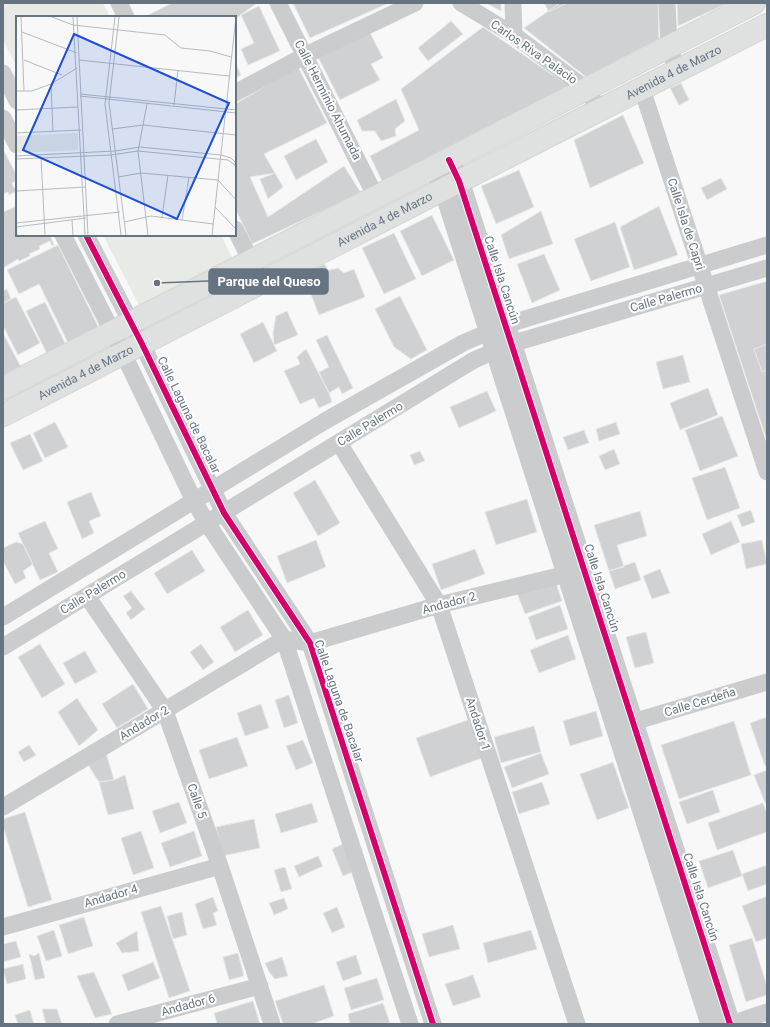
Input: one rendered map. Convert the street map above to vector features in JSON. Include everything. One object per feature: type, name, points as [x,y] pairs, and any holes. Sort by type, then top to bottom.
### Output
[{"type":"main road","name":"Avenida 4 de Marzo","points":[[3,388],[754,3]]},
{"type":"main road","name":"Avenida 4 de Marzo","points":[[3,415],[767,25]]},
{"type":"street","points":[[119,3],[126,16]]},
{"type":"street","name":"Calle Herminio Ahumada","points":[[278,3],[306,55],[376,196]]},
{"type":"street","points":[[236,92],[306,55],[414,3]]},
{"type":"street","name":"Carlos Riva Palacio","points":[[461,3],[514,35],[586,89],[600,110]]},
{"type":"street","points":[[513,3],[514,35]]},
{"type":"street","points":[[667,3],[669,46],[677,71]]},
{"type":"street","points":[[3,73],[16,99]]},
{"type":"street","name":"Calle Isla de Capri","points":[[642,89],[767,472]]},
{"type":"street","points":[[16,113],[3,118],[16,143]]},
{"type":"street","name":"Calle Isla Cancún","points":[[442,164],[451,185],[624,723],[711,1024]]},
{"type":"street","points":[[236,231],[262,283]]},
{"type":"street","points":[[64,236],[122,327]]},
{"type":"street","points":[[86,236],[122,327],[133,349],[194,501],[284,639],[410,1024]]},
{"type":"street","name":"Calle Palermo","points":[[3,647],[474,360],[500,338],[700,266],[767,245]]},
{"type":"street","name":"Calle Palermo","points":[[3,617],[325,421],[463,343],[500,338],[707,286],[767,268]]},
{"type":"street","name":"Calle Isla Cancún","points":[[500,338],[567,574],[624,723],[730,1024]]},
{"type":"street","name":"Calle Laguna de Bacalar","points":[[133,349],[213,489],[224,513],[310,643],[433,1024]]},
{"type":"street","name":"Andador 1","points":[[339,443],[438,605],[577,1024]]},
{"type":"street","name":"Andador 2","points":[[310,643],[438,605],[567,574]]},
{"type":"street","name":"Calle 5","points":[[87,596],[165,711],[220,866],[272,1024]]},
{"type":"street","points":[[284,639],[310,643]]},
{"type":"street","name":"Andador 2","points":[[3,807],[284,639]]},
{"type":"street","name":"Calle Cerdeña","points":[[624,723],[767,682]]},
{"type":"street","name":"Andador 4","points":[[3,927],[220,866]]},
{"type":"street","name":"Andador 6","points":[[117,1024],[260,986]]},
{"type":"street","points":[[730,1024],[767,1012]]},
{"type":"shaded area","points":[[3,3],[103,3],[110,16],[16,16],[16,66],[3,40]]},
{"type":"shaded area","points":[[104,236],[222,236],[234,261],[139,305]]},
{"type":"building","points":[[172,3],[257,3],[236,18],[236,16],[146,16]]},
{"type":"building","points":[[293,3],[389,3],[310,38]]},
{"type":"building","points":[[486,3],[501,3],[501,11]]},
{"type":"building","points":[[544,3],[567,3],[549,12]]},
{"type":"building","points":[[560,3],[658,3],[659,43],[586,77],[524,28]]},
{"type":"building","points":[[677,3],[728,3],[678,26]]},
{"type":"building","points":[[259,6],[280,51],[248,65],[241,49],[254,43],[241,15]]},
{"type":"building","points":[[451,21],[463,34],[428,61],[418,48]]},
{"type":"building","points":[[483,27],[573,89],[383,183],[370,156],[419,130],[401,89]]},
{"type":"building","points":[[369,31],[383,58],[371,64],[380,80],[340,100],[318,57]]},
{"type":"building","points":[[236,64],[241,75],[236,78]]},
{"type":"building","points":[[298,67],[327,123],[264,154],[275,173],[250,177],[268,217],[344,166],[361,193],[252,244],[236,210],[236,103]]},
{"type":"building","points":[[681,83],[689,100],[679,105],[670,88]]},
{"type":"building","points":[[396,99],[405,121],[395,129],[396,136],[381,141],[375,131],[362,131],[357,120]]},
{"type":"building","points":[[623,115],[644,163],[590,188],[574,140]]},
{"type":"building","points":[[316,139],[328,162],[296,180],[284,156]]},
{"type":"building","points":[[3,149],[16,174],[16,181],[12,183],[14,188],[16,187],[16,194],[15,192],[9,195],[8,192],[3,194]]},
{"type":"building","points":[[519,170],[534,207],[496,224],[481,186]]},
{"type":"building","points":[[275,173],[283,187],[268,199],[260,179]]},
{"type":"building","points":[[721,178],[727,189],[707,200],[701,188]]},
{"type":"building","points":[[16,206],[16,236],[50,236],[54,245],[52,246],[50,241],[39,246],[40,249],[29,254],[30,256],[19,261],[18,259],[3,268],[3,212]]},
{"type":"building","points":[[659,206],[678,255],[634,270],[620,227]]},
{"type":"building","points":[[541,211],[553,244],[509,259],[501,235]]},
{"type":"building","points":[[432,215],[454,260],[422,276],[400,231]]},
{"type":"building","points":[[615,222],[630,267],[591,281],[574,239]]},
{"type":"building","points":[[394,233],[416,279],[384,294],[362,248]]},
{"type":"building","points":[[58,245],[101,332],[70,347],[39,284],[19,294],[7,270]]},
{"type":"building","points":[[544,254],[560,290],[532,303],[517,264]]},
{"type":"building","points":[[324,264],[329,270],[338,268],[344,273],[354,269],[365,297],[319,315],[307,284],[314,281],[310,270]]},
{"type":"building","points":[[767,281],[767,441],[719,295]]},
{"type":"building","points":[[7,289],[11,299],[3,303],[3,291]]},
{"type":"building","points":[[400,296],[427,350],[411,359],[394,347],[375,309]]},
{"type":"building","points":[[16,297],[40,343],[18,355],[3,326],[3,303]]},
{"type":"building","points":[[45,302],[67,347],[48,356],[26,311]]},
{"type":"building","points":[[287,311],[298,335],[274,345],[273,333],[276,316]]},
{"type":"building","points":[[263,322],[277,351],[254,363],[240,334]]},
{"type":"building","points":[[3,333],[22,369],[3,378]]},
{"type":"building","points":[[327,335],[353,388],[342,394],[339,387],[329,393],[319,372],[329,367],[316,340]]},
{"type":"building","points":[[767,344],[767,370],[762,372],[754,349]]},
{"type":"building","points":[[306,349],[329,393],[332,402],[319,408],[314,398],[300,404],[284,371],[300,364],[297,357]]},
{"type":"building","points":[[683,355],[690,382],[663,389],[656,362]]},
{"type":"building","points":[[708,388],[718,415],[680,430],[670,403]]},
{"type":"building","points":[[487,391],[496,411],[459,428],[450,407]]},
{"type":"building","points":[[722,416],[738,456],[700,471],[685,430]]},
{"type":"building","points":[[55,422],[68,447],[45,458],[33,433]]},
{"type":"building","points":[[616,422],[620,434],[599,441],[596,429]]},
{"type":"building","points":[[584,430],[589,443],[568,450],[563,437]]},
{"type":"building","points":[[30,434],[43,461],[23,470],[10,443]]},
{"type":"building","points":[[614,449],[620,464],[605,470],[599,456]]},
{"type":"building","points":[[420,451],[425,461],[414,465],[410,455]]},
{"type":"building","points":[[725,467],[740,508],[707,520],[692,478]]},
{"type":"building","points":[[315,480],[340,523],[318,536],[293,493]]},
{"type":"building","points":[[91,492],[101,516],[89,521],[94,533],[82,539],[67,502]]},
{"type":"building","points":[[527,499],[537,532],[496,545],[485,512]]},
{"type":"building","points":[[751,510],[755,522],[742,527],[737,515]]},
{"type":"building","points":[[640,511],[647,536],[617,545],[624,567],[609,571],[594,525]]},
{"type":"building","points":[[45,521],[58,549],[49,553],[58,572],[40,580],[18,533]]},
{"type":"building","points":[[731,521],[740,542],[711,555],[702,534]]},
{"type":"building","points":[[316,540],[326,567],[287,583],[277,556]]},
{"type":"building","points":[[762,540],[767,564],[746,569],[741,544]]},
{"type":"building","points":[[16,542],[23,544],[33,564],[23,571],[26,578],[15,584],[3,561],[3,548]]},
{"type":"building","points":[[475,549],[485,574],[441,590],[432,564]]},
{"type":"building","points":[[192,550],[205,571],[167,594],[154,573]]},
{"type":"building","points":[[635,562],[641,580],[615,589],[609,571]]},
{"type":"building","points":[[660,569],[670,593],[652,599],[643,576]]},
{"type":"building","points":[[555,580],[562,601],[525,614],[517,593]]},
{"type":"building","points":[[131,591],[145,609],[131,620],[126,613],[132,608],[123,596]]},
{"type":"building","points":[[560,605],[568,629],[536,640],[528,617]]},
{"type":"building","points":[[248,610],[263,635],[235,652],[220,627]]},
{"type":"building","points":[[646,632],[654,663],[635,668],[626,637]]},
{"type":"building","points":[[568,635],[576,659],[539,673],[530,650]]},
{"type":"building","points":[[40,644],[65,684],[42,698],[18,657]]},
{"type":"building","points":[[201,644],[214,662],[203,670],[190,652]]},
{"type":"building","points":[[85,651],[97,672],[75,684],[63,663]]},
{"type":"building","points":[[133,684],[148,709],[117,728],[102,704]]},
{"type":"building","points":[[289,695],[298,723],[284,728],[275,700]]},
{"type":"building","points":[[77,698],[98,730],[79,746],[58,712]]},
{"type":"building","points":[[261,704],[269,728],[245,736],[237,713]]},
{"type":"building","points":[[596,711],[603,736],[570,746],[563,721]]},
{"type":"building","points":[[767,717],[767,765],[765,766],[750,723]]},
{"type":"building","points":[[468,720],[482,758],[430,777],[416,738]]},
{"type":"building","points":[[734,721],[751,775],[679,799],[661,745]]},
{"type":"building","points":[[534,726],[541,752],[501,763],[494,737]]},
{"type":"building","points":[[237,737],[248,766],[209,779],[199,750]]},
{"type":"building","points":[[303,740],[313,763],[296,770],[286,746]]},
{"type":"building","points":[[29,745],[36,755],[24,762],[18,752]]},
{"type":"building","points":[[106,753],[114,780],[99,782],[88,762]]},
{"type":"building","points":[[541,753],[549,774],[512,788],[504,767]]},
{"type":"building","points":[[613,762],[629,808],[597,820],[580,774]]},
{"type":"building","points":[[767,770],[767,802],[765,803],[754,775]]},
{"type":"building","points":[[125,775],[134,809],[108,815],[99,782],[114,780]]},
{"type":"building","points":[[542,782],[550,804],[519,814],[512,792]]},
{"type":"building","points":[[713,790],[720,812],[687,824],[679,802]]},
{"type":"building","points":[[179,802],[187,823],[160,833],[152,811]]},
{"type":"building","points":[[312,803],[318,822],[281,833],[275,814]]},
{"type":"building","points":[[763,803],[767,813],[767,832],[717,850],[708,823]]},
{"type":"building","points":[[25,812],[52,900],[28,907],[3,826],[3,819]]},
{"type":"building","points":[[254,819],[260,848],[223,856],[216,827]]},
{"type":"building","points":[[141,831],[154,868],[133,875],[121,838]]},
{"type":"building","points":[[194,831],[202,856],[170,867],[161,843]]},
{"type":"building","points":[[343,844],[353,872],[343,876],[332,849]]},
{"type":"building","points":[[733,850],[742,876],[708,888],[699,861]]},
{"type":"building","points":[[318,856],[323,866],[299,877],[294,866]]},
{"type":"building","points":[[767,865],[767,884],[748,891],[742,874]]},
{"type":"building","points":[[285,867],[292,889],[281,892],[274,870]]},
{"type":"building","points":[[767,896],[767,938],[756,942],[742,906]]},
{"type":"building","points":[[213,897],[218,911],[213,913],[217,925],[203,929],[195,904]]},
{"type":"building","points":[[284,898],[288,909],[274,915],[269,903]]},
{"type":"building","points":[[161,906],[190,991],[169,998],[141,912]]},
{"type":"building","points":[[337,907],[345,927],[332,933],[323,913]]},
{"type":"building","points":[[182,912],[187,935],[173,939],[167,916]]},
{"type":"building","points":[[84,917],[93,946],[68,954],[59,925]]},
{"type":"building","points":[[453,925],[460,949],[429,957],[422,934]]},
{"type":"building","points":[[54,930],[62,956],[46,961],[37,936]]},
{"type":"building","points":[[531,930],[537,949],[488,963],[483,943]]},
{"type":"building","points":[[137,931],[139,951],[122,953],[116,943]]},
{"type":"building","points":[[752,938],[767,986],[767,995],[746,1002],[729,945]]},
{"type":"building","points":[[16,941],[21,957],[3,962],[3,944]]},
{"type":"building","points":[[39,953],[45,978],[35,980],[29,954],[34,956]]},
{"type":"building","points":[[238,953],[244,976],[229,980],[223,957]]},
{"type":"building","points":[[356,955],[362,974],[343,981],[336,962]]},
{"type":"building","points":[[282,957],[288,976],[275,979],[269,972],[265,963]]},
{"type":"building","points":[[153,962],[160,978],[128,991],[122,975]]},
{"type":"building","points":[[23,964],[26,979],[7,984],[3,969]]},
{"type":"building","points":[[94,972],[112,1014],[95,1018],[77,976]]},
{"type":"building","points":[[473,975],[481,997],[453,1006],[445,984]]},
{"type":"building","points":[[377,978],[384,1000],[351,1010],[344,988]]},
{"type":"building","points":[[324,985],[334,1016],[312,1024],[283,1024],[275,1001]]},
{"type":"building","points":[[253,1001],[260,1024],[217,1024],[214,1013]]},
{"type":"building","points":[[383,1003],[390,1023],[350,1024],[348,1014]]},
{"type":"building","points":[[42,1009],[57,1009],[62,1024],[46,1024]]},
{"type":"building","points":[[30,1010],[34,1024],[18,1024],[15,1015]]},
{"type":"cycle path","points":[[449,160],[459,181],[730,1024]]},
{"type":"cycle path","points":[[87,236],[142,344],[224,513],[310,643],[433,1024]]},
{"type":"place","name":"Parque del Queso","points":[[157,283]]}]
